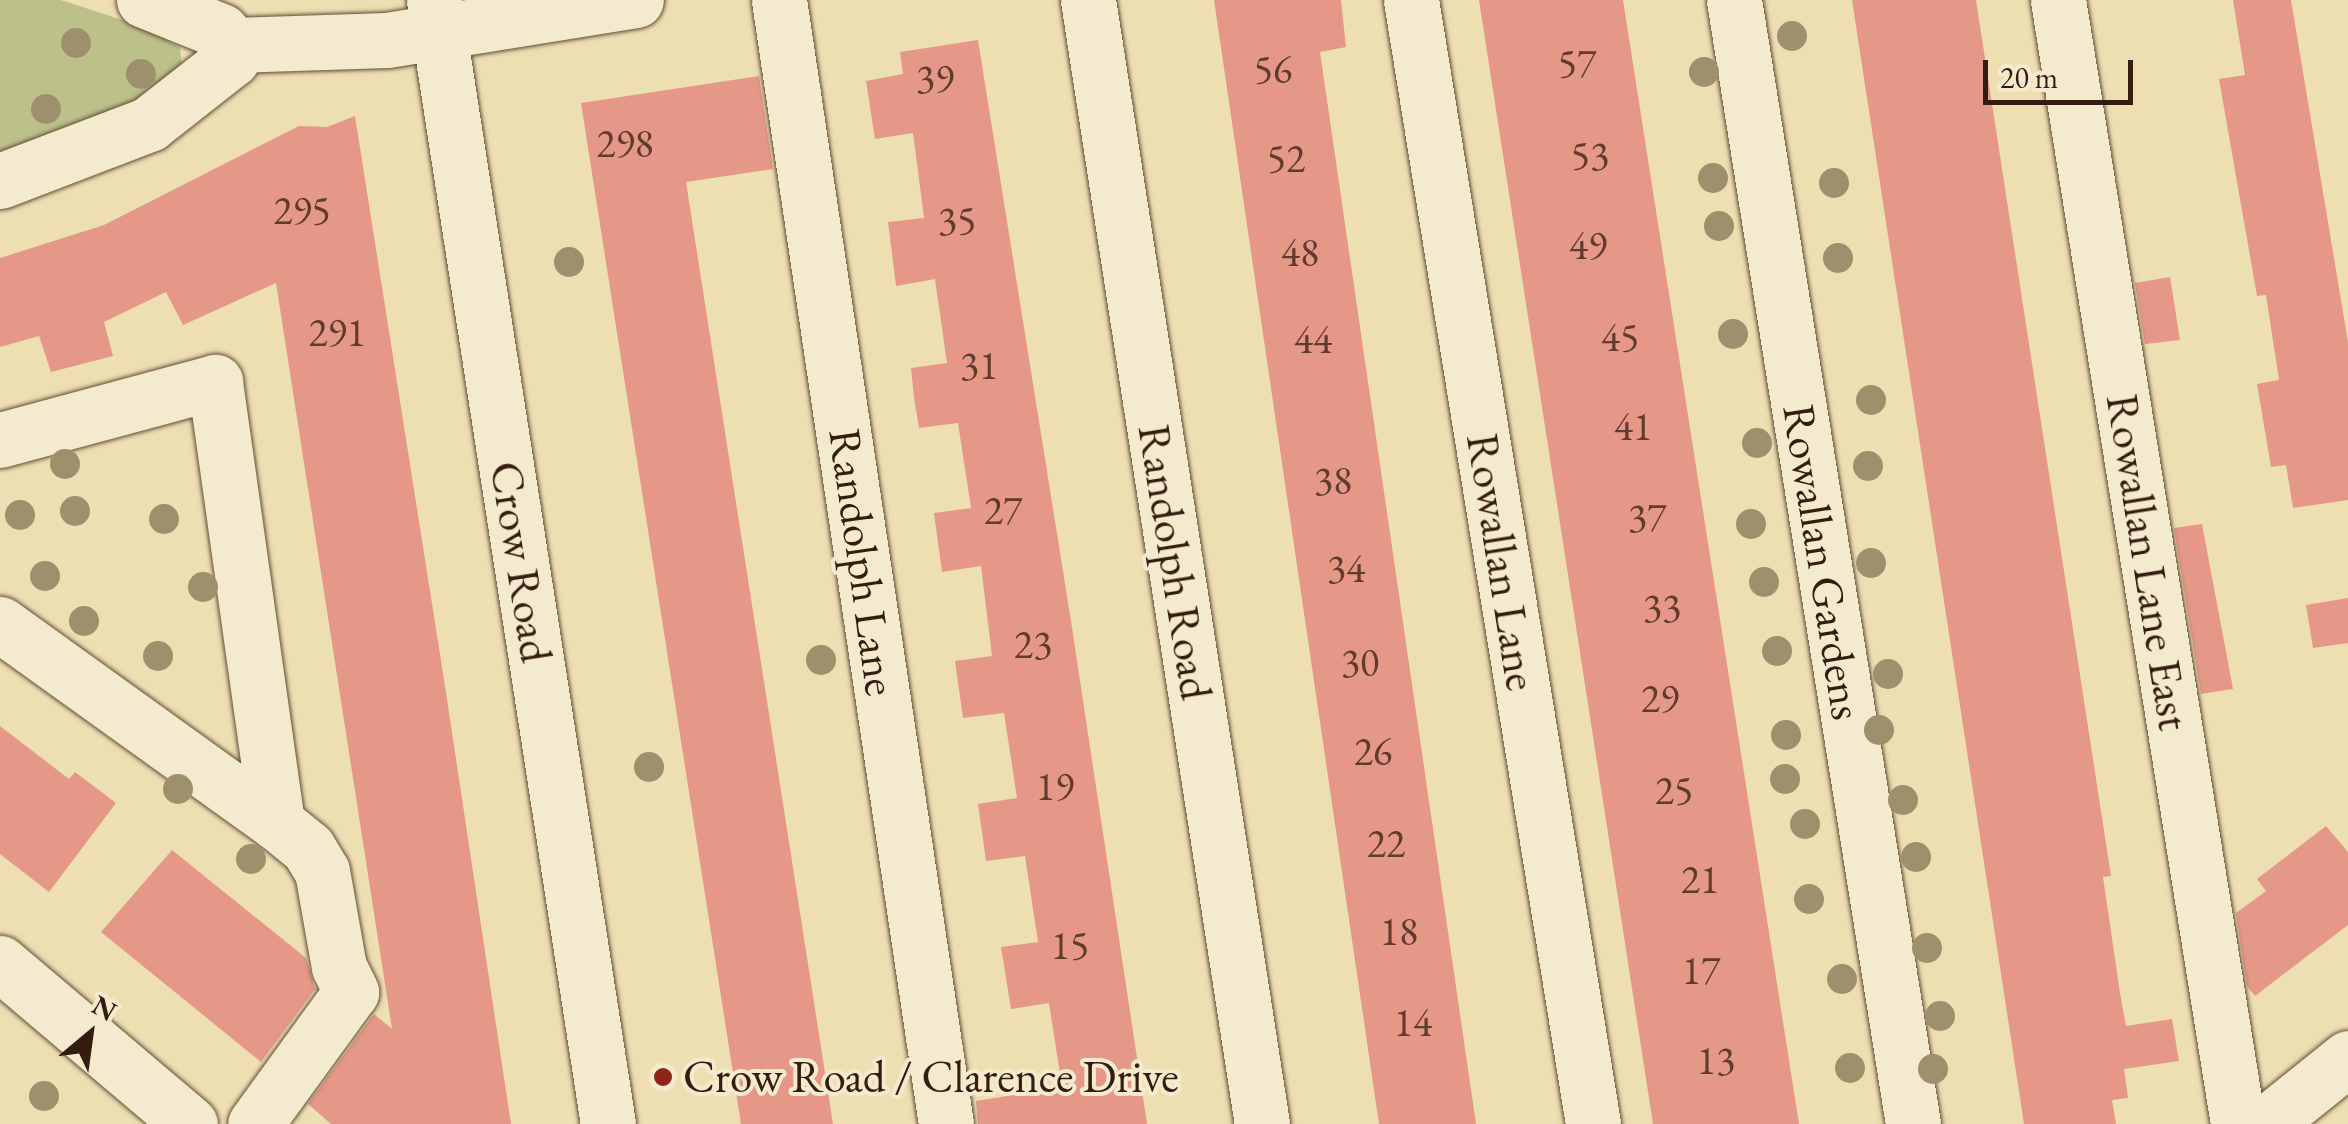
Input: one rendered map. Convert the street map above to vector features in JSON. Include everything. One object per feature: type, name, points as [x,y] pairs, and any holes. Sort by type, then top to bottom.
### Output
[{"type":"street","points":[[144,0],[221,31],[234,44]]},
{"type":"street","points":[[234,44],[437,16],[636,0]]},
{"type":"street","name":"Randolph Lane","points":[[779,0],[946,1124]]},
{"type":"street","name":"Randolph Road","points":[[1088,0],[1262,1124]]},
{"type":"street","name":"Rowallan Lane","points":[[1411,0],[1593,1124]]},
{"type":"street","name":"Rowallan Gardens","points":[[1734,0],[1912,1124]]},
{"type":"street","name":"Rowallan Lane East","points":[[2058,0],[2238,1124]]},
{"type":"street","name":"Crow Road","points":[[437,16],[608,1124]]},
{"type":"street","points":[[0,181],[149,124],[232,59],[234,44]]},
{"type":"street","points":[[0,440],[214,382],[277,823]]},
{"type":"street","points":[[0,624],[277,823],[308,848],[322,872],[339,967],[352,992],[255,1124]]},
{"type":"street","points":[[0,963],[190,1124]]},
{"type":"street","points":[[2266,1124],[2348,1058]]},
{"type":"green space","points":[[0,0],[61,0],[144,27],[180,48],[182,72],[161,93],[0,156]]},
{"type":"building","points":[[1214,0],[1341,0],[1346,47],[1320,52],[1476,1124],[1379,1124]]},
{"type":"building","points":[[1479,0],[1623,0],[1799,1124],[1653,1124]]},
{"type":"building","points":[[1852,0],[1976,0],[2111,876],[2103,877],[2126,1026],[2172,1019],[2179,1061],[2124,1069],[2128,1098],[2112,1100],[2116,1124],[2024,1124]]},
{"type":"building","points":[[2233,0],[2291,0],[2348,342],[2348,500],[2293,508],[2286,465],[2271,467],[2257,384],[2279,380],[2266,295],[2257,296],[2219,79],[2245,75]]},
{"type":"building","points":[[978,40],[1147,1124],[978,1124],[976,1101],[1062,1087],[1049,1003],[1011,1009],[1001,947],[1038,942],[1025,856],[986,861],[978,804],[1017,798],[1004,713],[963,718],[955,661],[992,656],[981,566],[942,572],[934,513],[971,508],[958,423],[919,428],[914,398],[911,368],[947,363],[935,279],[896,286],[888,222],[924,218],[913,133],[875,139],[866,81],[903,74],[900,52]]},
{"type":"building","points":[[759,76],[773,169],[686,182],[833,1124],[741,1124],[581,103]]},
{"type":"building","points":[[355,116],[511,1124],[331,1124],[308,1104],[374,1014],[392,1029],[276,283],[183,325],[166,292],[104,322],[113,356],[51,372],[39,336],[0,347],[0,258],[104,225],[299,126],[327,127]]},
{"type":"building","points":[[2170,277],[2180,340],[2145,344],[2135,283]]},
{"type":"building","points":[[2202,524],[2233,689],[2201,694],[2174,528]]},
{"type":"building","points":[[2348,598],[2348,643],[2313,648],[2306,605]]},
{"type":"building","points":[[0,726],[69,779],[75,772],[116,803],[49,892],[0,854]]},
{"type":"building","points":[[2326,826],[2348,852],[2348,925],[2255,996],[2247,986],[2236,913],[2266,891],[2257,879]]},
{"type":"building","points":[[172,850],[306,958],[315,989],[261,1062],[101,932]]},
{"type":"place","name":"Crow Road / Clarence Drive","points":[[663,1077]]}]
